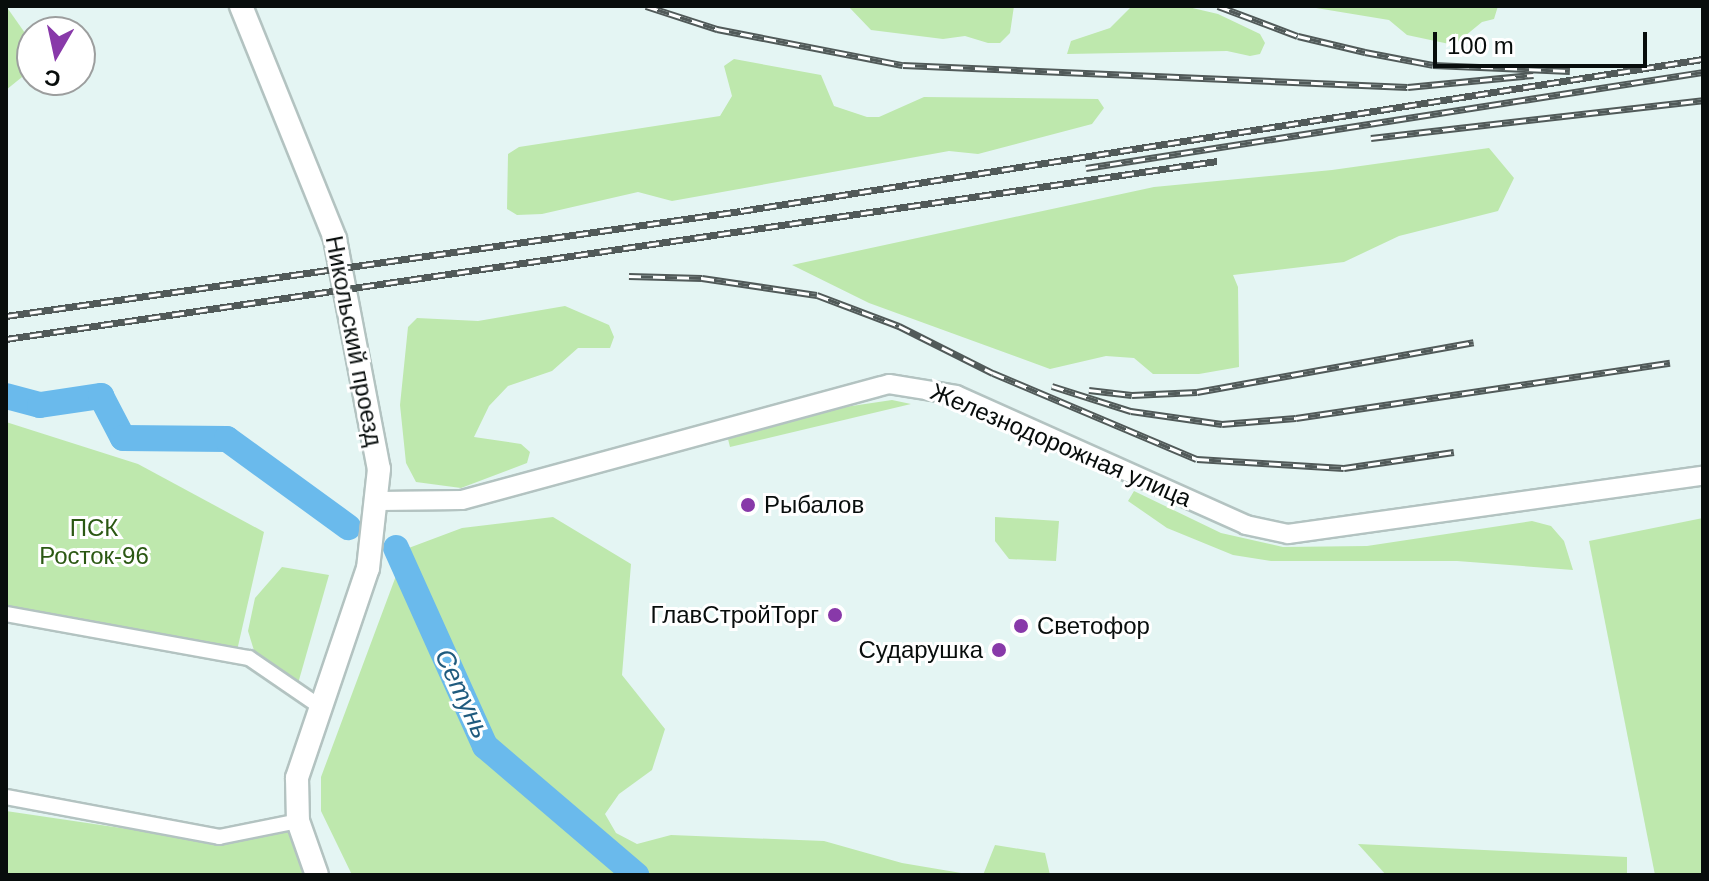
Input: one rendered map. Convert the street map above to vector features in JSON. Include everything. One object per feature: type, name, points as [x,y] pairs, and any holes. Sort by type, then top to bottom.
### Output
[{"type":"main road","name":"Никольский проезд","points":[[241,6],[339,252],[379,469],[379,501],[368,568],[300,759],[298,821]]},
{"type":"main road","points":[[298,821],[317,875]]},
{"type":"street","name":"Железнодорожная улица","points":[[379,501],[462,500],[864,387],[898,384],[956,395],[1246,525],[1288,534],[1703,476]]},
{"type":"street","points":[[6,614],[249,658],[319,706]]},
{"type":"street","points":[[6,797],[219,837],[298,821]]},
{"type":"green space","points":[[6,6],[16,20],[16,82],[6,90]]},
{"type":"green space","points":[[848,6],[1014,6],[1010,33],[1000,43],[988,43],[965,36],[943,39],[871,30]]},
{"type":"green space","points":[[1132,6],[1184,6],[1218,14],[1260,34],[1265,43],[1260,54],[1250,56],[1227,51],[1067,54],[1071,41],[1110,28]]},
{"type":"green space","points":[[1304,6],[1498,6],[1494,19],[1482,22],[1454,45],[1407,35],[1389,20]]},
{"type":"green space","points":[[734,59],[821,75],[834,106],[867,117],[879,117],[924,97],[1098,99],[1104,108],[1092,124],[978,154],[949,151],[672,201],[638,192],[542,214],[517,215],[507,209],[508,154],[519,147],[720,116],[732,96],[724,66]]},
{"type":"green space","points":[[1489,148],[1514,178],[1498,211],[1399,236],[1344,262],[1233,275],[1238,287],[1239,367],[1199,374],[1153,374],[1134,358],[1106,356],[1050,369],[869,303],[792,265],[1154,187],[1332,170]]},
{"type":"green space","points":[[565,306],[609,325],[614,337],[610,348],[578,348],[552,371],[508,386],[489,406],[474,437],[521,444],[530,452],[527,463],[461,488],[416,482],[406,463],[400,405],[408,327],[417,318],[478,321]]},
{"type":"green space","points":[[892,400],[911,404],[730,447],[728,439],[845,407]]},
{"type":"green space","name":"ПСК Росток-96","points":[[6,422],[138,464],[264,532],[236,655],[6,615]]},
{"type":"green space","points":[[1134,491],[1221,533],[1283,547],[1367,546],[1532,521],[1551,526],[1564,541],[1573,570],[1457,561],[1271,561],[1233,555],[1167,528],[1128,501]]},
{"type":"green space","points":[[553,517],[631,564],[622,675],[665,729],[652,770],[619,794],[605,814],[616,833],[637,844],[671,835],[824,841],[902,863],[973,875],[352,875],[321,811],[321,777],[406,549],[462,528]]},
{"type":"green space","points":[[995,517],[1059,521],[1056,561],[1009,559],[995,541]]},
{"type":"green space","points":[[1703,518],[1703,875],[1655,875],[1589,541]]},
{"type":"green space","points":[[282,567],[329,575],[297,687],[256,657],[248,631],[255,598]]},
{"type":"green space","points":[[6,811],[216,842],[298,821],[319,875],[6,875]]},
{"type":"green space","points":[[1358,844],[1627,857],[1627,875],[1386,875]]},
{"type":"green space","points":[[995,845],[1045,853],[1050,875],[983,875]]},
{"type":"waterway","name":"Сетунь","points":[[6,396],[40,405],[101,396],[123,438],[227,439],[348,527]]},
{"type":"waterway","name":"Сетунь","points":[[396,548],[485,746],[636,875]]},
{"type":"railway","points":[[646,6],[717,29],[903,65],[1408,87],[1533,75]]},
{"type":"railway","points":[[1218,6],[1298,36],[1433,65],[1570,71]]},
{"type":"railway","points":[[6,316],[741,211],[1703,59]]},
{"type":"railway","points":[[1086,168],[1703,72]]},
{"type":"railway","points":[[1371,138],[1703,100]]},
{"type":"railway","points":[[6,339],[1217,161]]},
{"type":"railway","points":[[629,276],[702,278],[817,295],[899,326],[993,373],[1197,459],[1344,468],[1454,452]]},
{"type":"railway","points":[[1089,390],[1132,395],[1197,392],[1474,342]]},
{"type":"railway","points":[[1052,386],[1131,411],[1222,424],[1296,418],[1670,363]]},
{"type":"place","name":"Рыбалов","points":[[748,505]]},
{"type":"place","name":"ГлавСтройТорг","points":[[835,615]]},
{"type":"place","name":"Светофор","points":[[1021,626]]},
{"type":"place","name":"Сударушка","points":[[999,650]]}]
